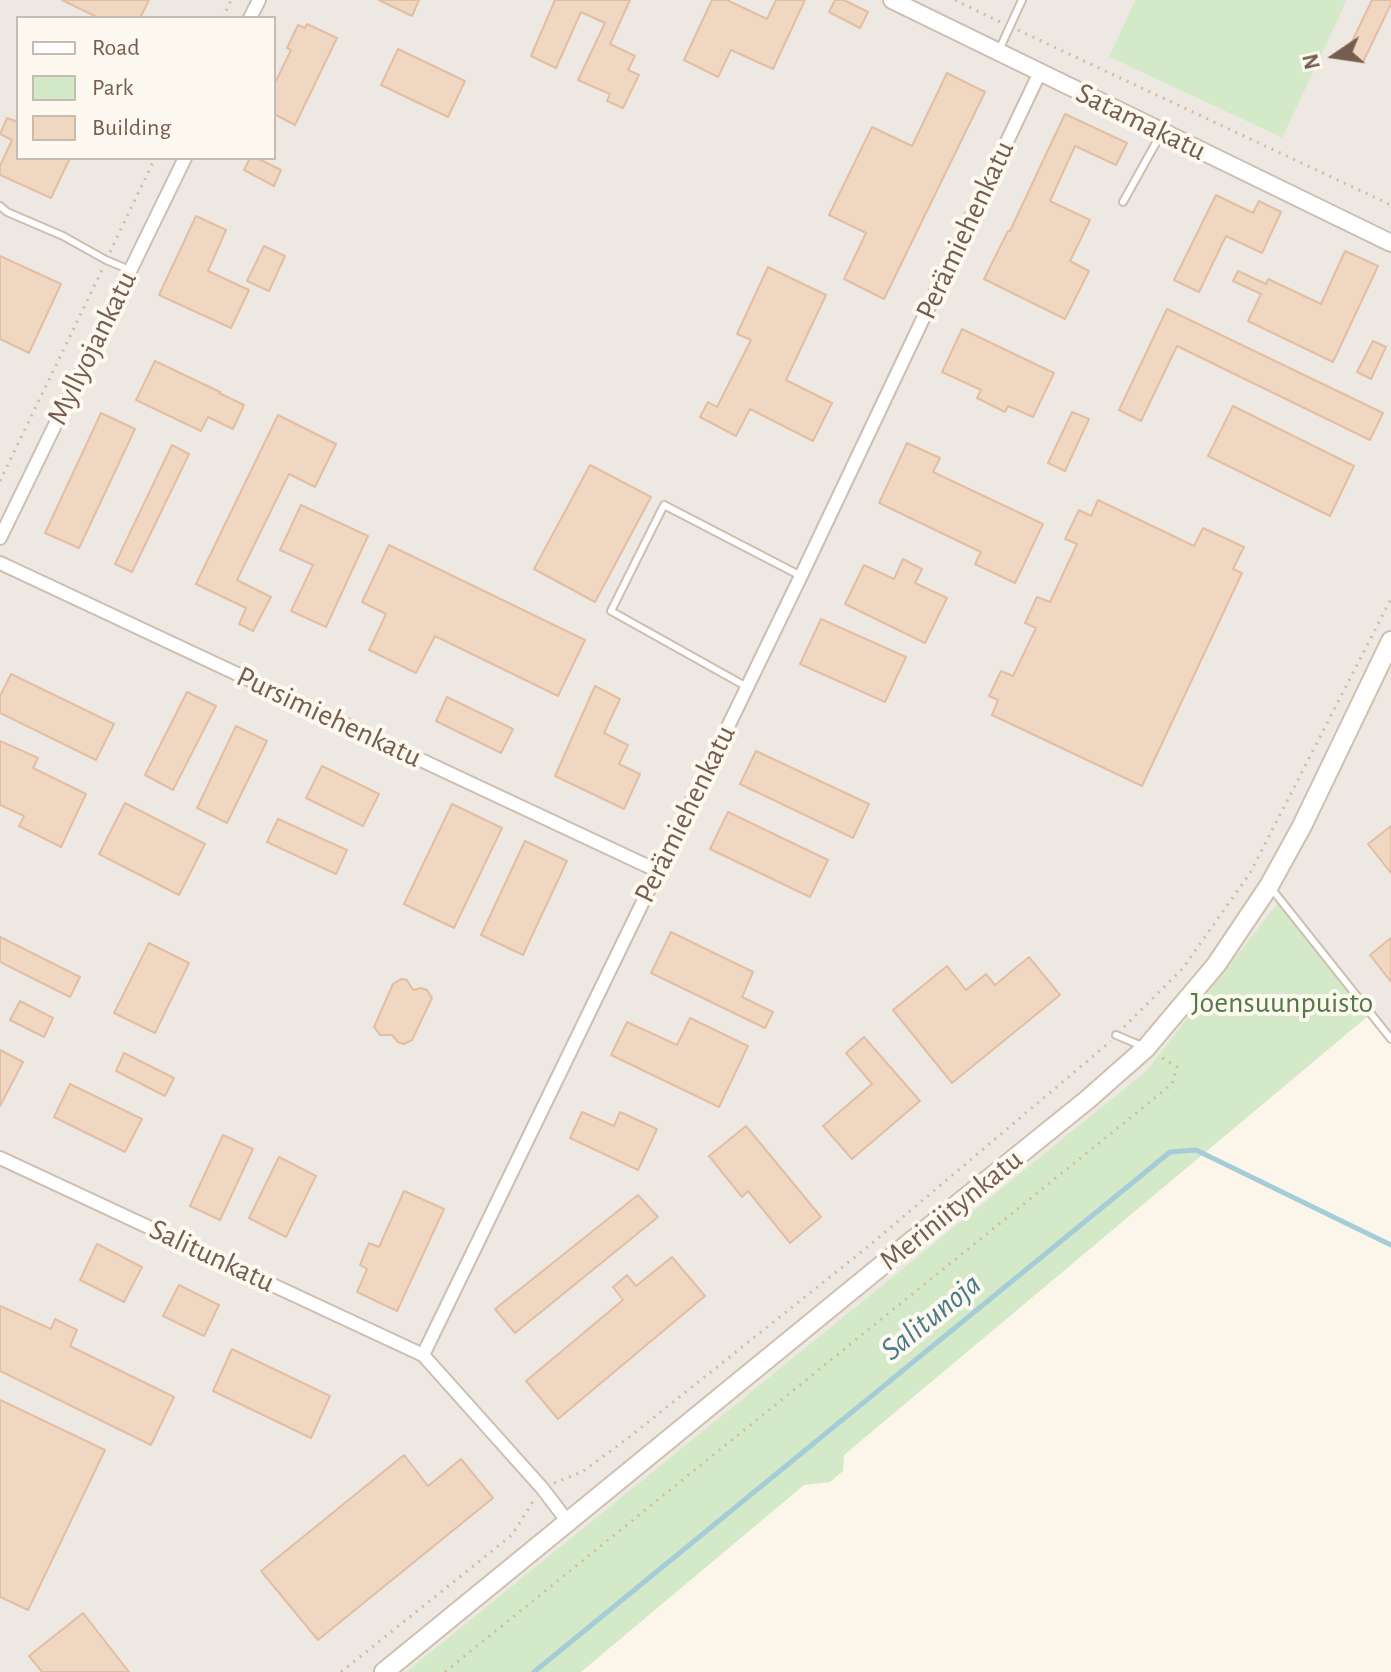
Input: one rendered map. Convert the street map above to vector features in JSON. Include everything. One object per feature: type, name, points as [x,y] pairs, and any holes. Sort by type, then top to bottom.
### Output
[{"type":"main road","name":"Meriniitynkatu","points":[[384,1672],[1087,1100],[1146,1048],[1216,965],[1269,886],[1302,826],[1391,641]]},
{"type":"street","name":"Satamakatu","points":[[892,0],[1391,243]]},
{"type":"street","name":"Perämiehenkatu","points":[[423,1355],[801,576],[1040,72]]},
{"type":"street","name":"Myllyojankatu","points":[[0,538],[184,160]]},
{"type":"street","name":"Pursimiehenkatu","points":[[0,563],[658,871]]},
{"type":"street","name":"Salitunkatu","points":[[0,1158],[423,1355]]},
{"type":"street","points":[[423,1355],[542,1488],[568,1522]]},
{"type":"lane","points":[[998,52],[1022,0]]},
{"type":"lane","points":[[1123,202],[1162,132]]},
{"type":"lane","points":[[0,206],[130,270]]},
{"type":"lane","points":[[747,687],[611,611],[664,505],[801,576]]},
{"type":"lane","points":[[1269,886],[1391,1039]]},
{"type":"lane","points":[[1116,1035],[1146,1048]]},
{"type":"path","points":[[955,0],[1391,205]]},
{"type":"path","points":[[0,481],[154,160]]},
{"type":"path","points":[[341,1672],[512,1535],[542,1488],[582,1472],[628,1438],[865,1249],[1116,1035],[1183,968],[1250,873],[1391,599]]},
{"type":"path","points":[[445,1672],[1172,1084],[1177,1067],[1146,1048]]},
{"type":"shaded area","points":[[0,0],[1135,0],[1109,57],[1281,138],[1347,0],[1391,0],[1391,1032],[1281,900],[1146,1071],[406,1672],[0,1672]]},
{"type":"green space","points":[[1135,0],[1347,0],[1282,138],[1109,57]]},
{"type":"green space","name":"Joensuunpuisto","points":[[1281,899],[1374,1011],[844,1455],[843,1471],[830,1482],[804,1485],[581,1672],[406,1672],[1146,1071]]},
{"type":"building","points":[[62,0],[149,0],[141,16],[95,16]]},
{"type":"building","points":[[379,0],[419,0],[412,16]]},
{"type":"building","points":[[555,0],[630,0],[610,44],[635,56],[628,70],[639,75],[623,108],[607,101],[610,94],[578,80],[605,23],[581,12],[556,68],[531,56]]},
{"type":"building","points":[[712,0],[727,0],[767,19],[776,0],[805,0],[773,69],[731,50],[718,77],[684,60]]},
{"type":"building","points":[[835,0],[844,0],[868,12],[860,28],[829,12]]},
{"type":"building","points":[[1372,0],[1391,0],[1391,4],[1363,62],[1346,54]]},
{"type":"building","points":[[307,24],[337,38],[295,125],[276,115],[276,81],[291,50],[287,48],[298,25],[305,28]]},
{"type":"building","points":[[398,49],[465,81],[448,117],[381,85]]},
{"type":"building","points":[[947,73],[985,92],[884,299],[844,279],[866,233],[829,215],[872,127],[912,146]]},
{"type":"building","points":[[1065,114],[1127,143],[1116,165],[1075,146],[1050,201],[1090,220],[1070,261],[1089,271],[1065,319],[984,279]]},
{"type":"building","points":[[7,118],[16,121],[16,160],[69,160],[51,198],[0,175],[0,166],[12,140],[0,134]]},
{"type":"building","points":[[249,160],[261,160],[281,170],[274,186],[244,170]]},
{"type":"building","points":[[1216,195],[1253,213],[1259,201],[1281,212],[1262,253],[1226,236],[1199,292],[1174,280]]},
{"type":"building","points":[[196,216],[226,230],[208,271],[249,290],[231,328],[159,295]]},
{"type":"building","points":[[264,246],[285,256],[269,291],[247,281]]},
{"type":"building","points":[[1345,251],[1378,266],[1333,362],[1248,321],[1261,294],[1233,281],[1238,271],[1266,284],[1268,279],[1321,304]]},
{"type":"building","points":[[0,256],[61,284],[29,353],[0,339]]},
{"type":"building","points":[[768,267],[826,295],[786,380],[832,403],[813,441],[750,409],[736,436],[700,417],[708,402],[717,407],[751,340],[737,334]]},
{"type":"building","points":[[1167,309],[1383,413],[1370,440],[1177,346],[1141,421],[1119,410]]},
{"type":"building","points":[[962,329],[1054,373],[1033,417],[1008,406],[1005,412],[977,398],[981,390],[942,372]]},
{"type":"building","points":[[1373,341],[1386,347],[1371,379],[1357,372]]},
{"type":"building","points":[[155,361],[244,405],[233,429],[208,417],[201,431],[136,400]]},
{"type":"building","points":[[1233,406],[1354,466],[1330,516],[1208,456]]},
{"type":"building","points":[[1072,412],[1089,419],[1065,471],[1048,463]]},
{"type":"building","points":[[101,413],[135,429],[79,548],[45,533]]},
{"type":"building","points":[[278,415],[336,444],[315,487],[289,474],[237,580],[271,597],[253,631],[239,624],[246,608],[196,584]]},
{"type":"building","points":[[907,443],[940,458],[933,472],[1043,524],[1015,583],[975,564],[981,552],[879,503]]},
{"type":"building","points":[[172,445],[189,454],[132,572],[115,564]]},
{"type":"building","points":[[590,465],[651,497],[595,602],[534,569]]},
{"type":"building","points":[[1098,500],[1194,546],[1203,528],[1244,547],[1233,569],[1242,573],[1142,786],[992,715],[998,700],[989,696],[1001,671],[1013,676],[1036,628],[1025,623],[1037,597],[1050,602],[1077,544],[1065,539],[1079,510],[1091,516]]},
{"type":"building","points":[[301,505],[368,536],[326,627],[291,611],[313,565],[280,550]]},
{"type":"building","points":[[389,545],[585,640],[558,696],[435,636],[416,673],[369,650],[386,614],[362,602]]},
{"type":"building","points":[[903,559],[922,569],[915,583],[947,598],[925,643],[845,604],[864,565],[894,579]]},
{"type":"building","points":[[821,619],[906,657],[885,702],[800,664]]},
{"type":"building","points":[[11,674],[114,724],[96,760],[0,713],[0,696]]},
{"type":"building","points":[[595,686],[620,699],[604,733],[628,745],[619,764],[640,774],[624,809],[555,776]]},
{"type":"building","points":[[187,692],[216,706],[173,790],[145,775]]},
{"type":"building","points":[[447,697],[513,729],[501,753],[436,721]]},
{"type":"building","points":[[236,726],[267,741],[227,823],[197,808]]},
{"type":"building","points":[[0,741],[38,758],[33,768],[86,794],[61,847],[19,826],[24,816],[0,805]]},
{"type":"building","points":[[756,751],[869,804],[853,838],[740,784]]},
{"type":"building","points":[[322,766],[379,794],[363,826],[306,798]]},
{"type":"building","points":[[125,803],[205,844],[179,895],[99,854]]},
{"type":"building","points":[[452,804],[502,828],[454,928],[404,904]]},
{"type":"building","points":[[728,812],[828,860],[810,897],[710,849]]},
{"type":"building","points":[[278,819],[347,850],[336,874],[267,842]]},
{"type":"building","points":[[1391,826],[1391,873],[1368,844]]},
{"type":"building","points":[[525,841],[567,861],[523,955],[481,935]]},
{"type":"building","points":[[671,932],[753,972],[742,997],[773,1012],[765,1028],[651,973]]},
{"type":"building","points":[[0,937],[80,977],[70,997],[0,962]]},
{"type":"building","points":[[1391,938],[1391,982],[1370,955]]},
{"type":"building","points":[[149,943],[189,963],[155,1033],[114,1013]]},
{"type":"building","points":[[1029,957],[1060,995],[952,1083],[893,1010],[947,966],[966,990],[986,974],[995,985]]},
{"type":"building","points":[[401,979],[407,980],[413,990],[427,990],[432,998],[412,1040],[404,1044],[392,1035],[380,1035],[374,1027],[393,984]]},
{"type":"building","points":[[20,1001],[53,1018],[44,1037],[10,1020]]},
{"type":"building","points":[[690,1018],[748,1046],[719,1107],[611,1055],[627,1022],[677,1045]]},
{"type":"building","points":[[864,1037],[920,1101],[852,1159],[823,1126],[872,1084],[846,1053]]},
{"type":"building","points":[[0,1050],[23,1062],[0,1106]]},
{"type":"building","points":[[124,1053],[174,1078],[165,1096],[116,1071]]},
{"type":"building","points":[[70,1084],[142,1119],[125,1152],[54,1117]]},
{"type":"building","points":[[582,1112],[614,1126],[620,1112],[657,1129],[638,1170],[570,1138]]},
{"type":"building","points":[[746,1126],[821,1217],[790,1243],[748,1191],[742,1197],[709,1156]]},
{"type":"building","points":[[223,1135],[253,1149],[220,1220],[190,1206]]},
{"type":"building","points":[[279,1157],[316,1176],[286,1237],[249,1218]]},
{"type":"building","points":[[404,1191],[444,1209],[397,1311],[357,1292],[367,1269],[360,1265],[369,1243],[379,1247]]},
{"type":"building","points":[[638,1195],[658,1217],[515,1333],[495,1309]]},
{"type":"building","points":[[97,1244],[142,1267],[124,1302],[80,1280]]},
{"type":"building","points":[[672,1257],[705,1296],[558,1419],[526,1381],[623,1300],[613,1287],[627,1275],[636,1286]]},
{"type":"building","points":[[179,1285],[219,1305],[204,1336],[163,1316]]},
{"type":"building","points":[[0,1306],[51,1329],[55,1319],[77,1330],[70,1346],[174,1397],[151,1445],[0,1371]]},
{"type":"building","points":[[232,1349],[330,1396],[311,1438],[213,1391]]},
{"type":"building","points":[[0,1400],[105,1450],[28,1610],[0,1597]]},
{"type":"building","points":[[404,1455],[428,1486],[461,1459],[493,1498],[318,1640],[261,1571]]},
{"type":"building","points":[[83,1613],[129,1672],[42,1672],[29,1656]]},
{"type":"waterway","name":"Salitunoja","points":[[534,1672],[1170,1152],[1196,1150],[1391,1245]]}]
